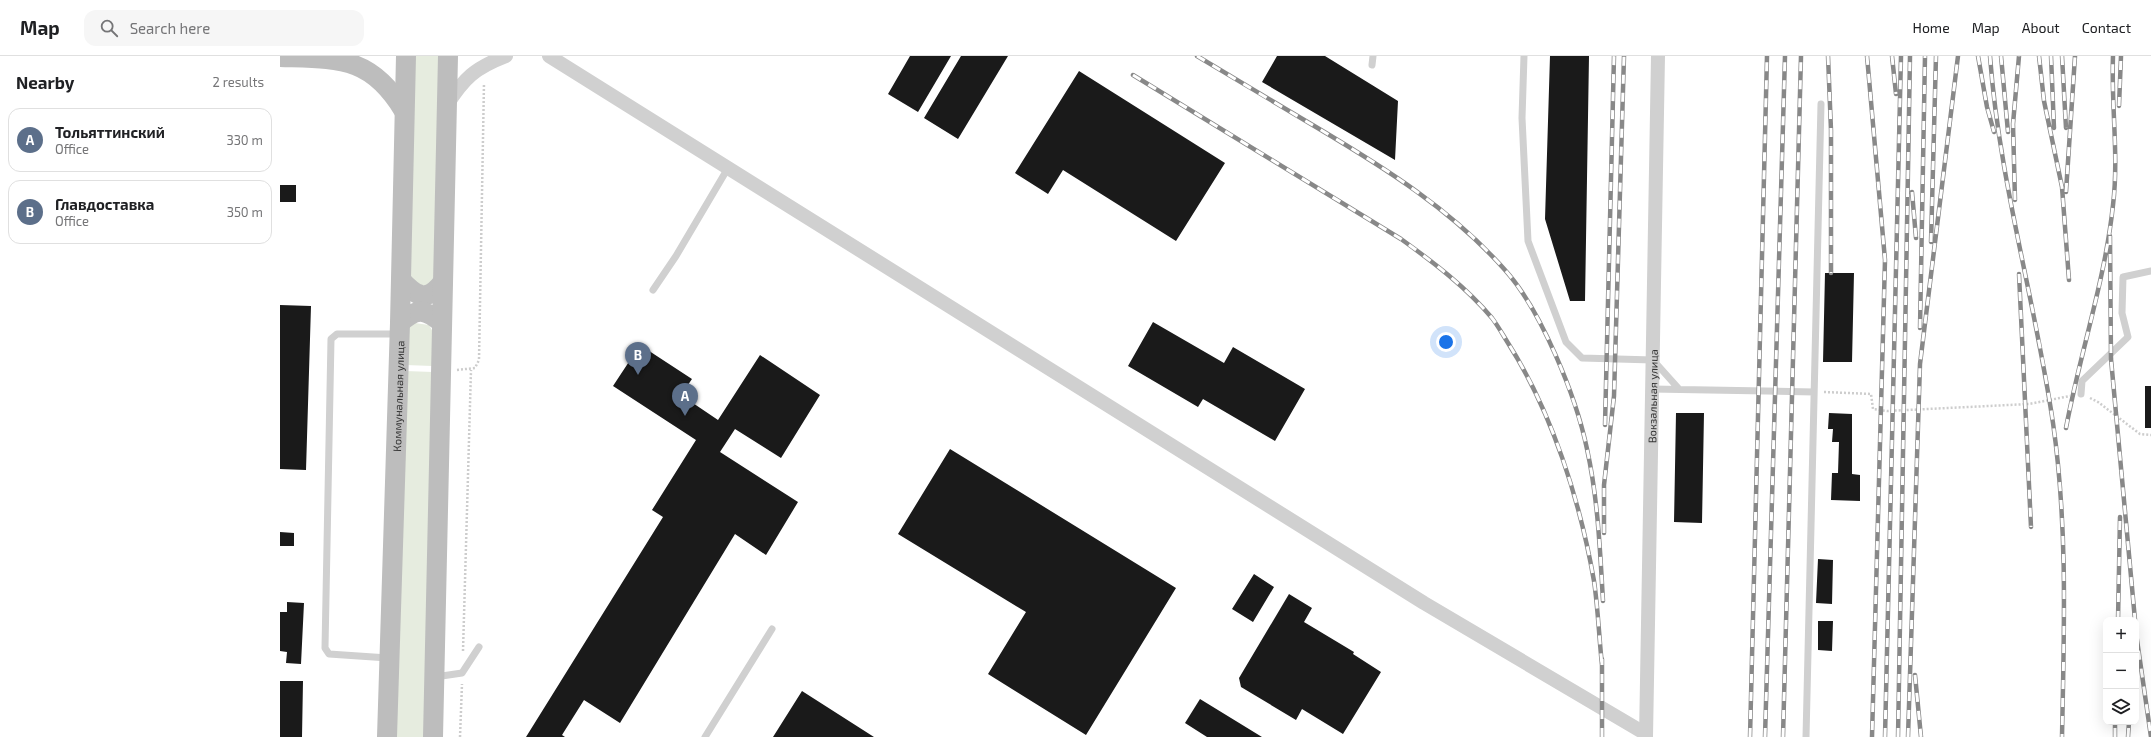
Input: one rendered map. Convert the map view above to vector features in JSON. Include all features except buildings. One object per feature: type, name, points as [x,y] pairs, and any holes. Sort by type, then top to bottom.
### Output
[{"type":"main road","name":"Коммунальная улица","points":[[387,737],[400,329],[406,56]]},
{"type":"main road","points":[[434,737],[448,56]]},
{"type":"main road","points":[[280,57],[337,57],[357,65],[371,72],[393,91],[404,111]]},
{"type":"main road","points":[[401,280],[412,292],[424,296],[434,293],[443,282]]},
{"type":"main road","points":[[400,329],[410,314],[422,311],[432,314],[442,322]]},
{"type":"street","points":[[447,106],[461,82],[485,64],[506,56]]},
{"type":"street","points":[[537,56],[554,59],[1424,604],[1646,736]]},
{"type":"street","name":"Вокзальная улица","points":[[1646,736],[1658,56]]},
{"type":"lane","points":[[1372,64],[1373,56]]},
{"type":"lane","points":[[1524,56],[1522,118],[1528,241],[1566,342],[1582,358],[1653,360],[1679,389]]},
{"type":"lane","points":[[1806,737],[1821,104]]},
{"type":"lane","points":[[653,290],[676,256],[728,168]]},
{"type":"lane","points":[[2081,394],[2082,381],[2128,337],[2122,313],[2123,277],[2151,271]]},
{"type":"lane","points":[[389,659],[329,654],[325,648],[331,339],[337,334],[400,329]]},
{"type":"lane","points":[[1652,389],[1814,392]]},
{"type":"lane","points":[[705,737],[772,629]]},
{"type":"lane","points":[[435,677],[462,673],[479,648]]},
{"type":"path","points":[[460,737],[471,370],[475,368],[479,360],[485,64]]},
{"type":"path","points":[[1814,392],[1871,394],[1873,409],[1887,411],[2029,404],[2081,394],[2098,402],[2140,434],[2151,435]]},
{"type":"shaded area","points":[[414,56],[440,56],[434,279],[428,285],[416,286],[408,272]]},
{"type":"shaded area","points":[[415,323],[429,325],[433,332],[433,366],[405,365],[408,328]]},
{"type":"shaded area","points":[[405,371],[433,372],[424,737],[396,737]]},
{"type":"railway","points":[[1197,56],[1342,142],[1416,191],[1463,228],[1505,270],[1518,287],[1544,330],[1566,380],[1582,428],[1594,487],[1600,544],[1603,601]]},
{"type":"railway","points":[[1605,425],[1614,56]]},
{"type":"railway","points":[[1604,533],[1604,485],[1614,396],[1624,56]]},
{"type":"railway","points":[[1750,737],[1767,56]]},
{"type":"railway","points":[[1765,737],[1785,56]]},
{"type":"railway","points":[[1783,737],[1801,56]]},
{"type":"railway","points":[[1828,56],[1831,130],[1831,273]]},
{"type":"railway","points":[[1867,56],[1885,260],[1872,737]]},
{"type":"railway","points":[[1892,56],[1896,94]]},
{"type":"railway","points":[[1885,737],[1901,56]]},
{"type":"railway","points":[[1898,737],[1910,56]]},
{"type":"railway","points":[[1920,328],[1925,56]]},
{"type":"railway","points":[[1931,242],[1936,56]]},
{"type":"railway","points":[[1908,737],[1920,364],[1958,56]]},
{"type":"railway","points":[[1978,56],[1987,107],[1994,132]]},
{"type":"railway","points":[[1990,56],[2001,148],[2037,331],[2053,423],[2058,462],[2064,580],[2062,737]]},
{"type":"railway","points":[[2001,56],[2008,132]]},
{"type":"railway","points":[[2015,200],[2013,124],[2019,56]]},
{"type":"railway","points":[[2039,56],[2044,101],[2062,187],[2069,280]]},
{"type":"railway","points":[[2051,56],[2054,128]]},
{"type":"railway","points":[[2062,56],[2066,128]]},
{"type":"railway","points":[[2066,192],[2075,56]]},
{"type":"railway","points":[[2066,428],[2104,261],[2113,205],[2115,186],[2113,56]]},
{"type":"railway","points":[[2119,106],[2121,56]]},
{"type":"railway","points":[[1133,75],[1401,239],[1460,285],[1492,318],[1524,370],[1538,398],[1551,428],[1572,489],[1581,520],[1594,581],[1602,665]]},
{"type":"railway","points":[[1912,192],[1916,238]]},
{"type":"railway","points":[[2110,236],[2111,359],[2135,617]]},
{"type":"railway","points":[[2019,274],[2031,527]]},
{"type":"railway","points":[[2118,617],[2120,517]]},
{"type":"railway","points":[[2139,653],[2151,737]]},
{"type":"railway","points":[[1602,659],[1602,737]]},
{"type":"railway","points":[[1915,675],[1921,737]]},
{"type":"railway","points":[[2115,725],[2115,737]]},
{"type":"railway","points":[[2128,737],[2129,725]]},
{"type":"place","name":"Главдоставка","points":[[638,375]]},
{"type":"place","name":"Тольяттинский","points":[[685,416]]}]
